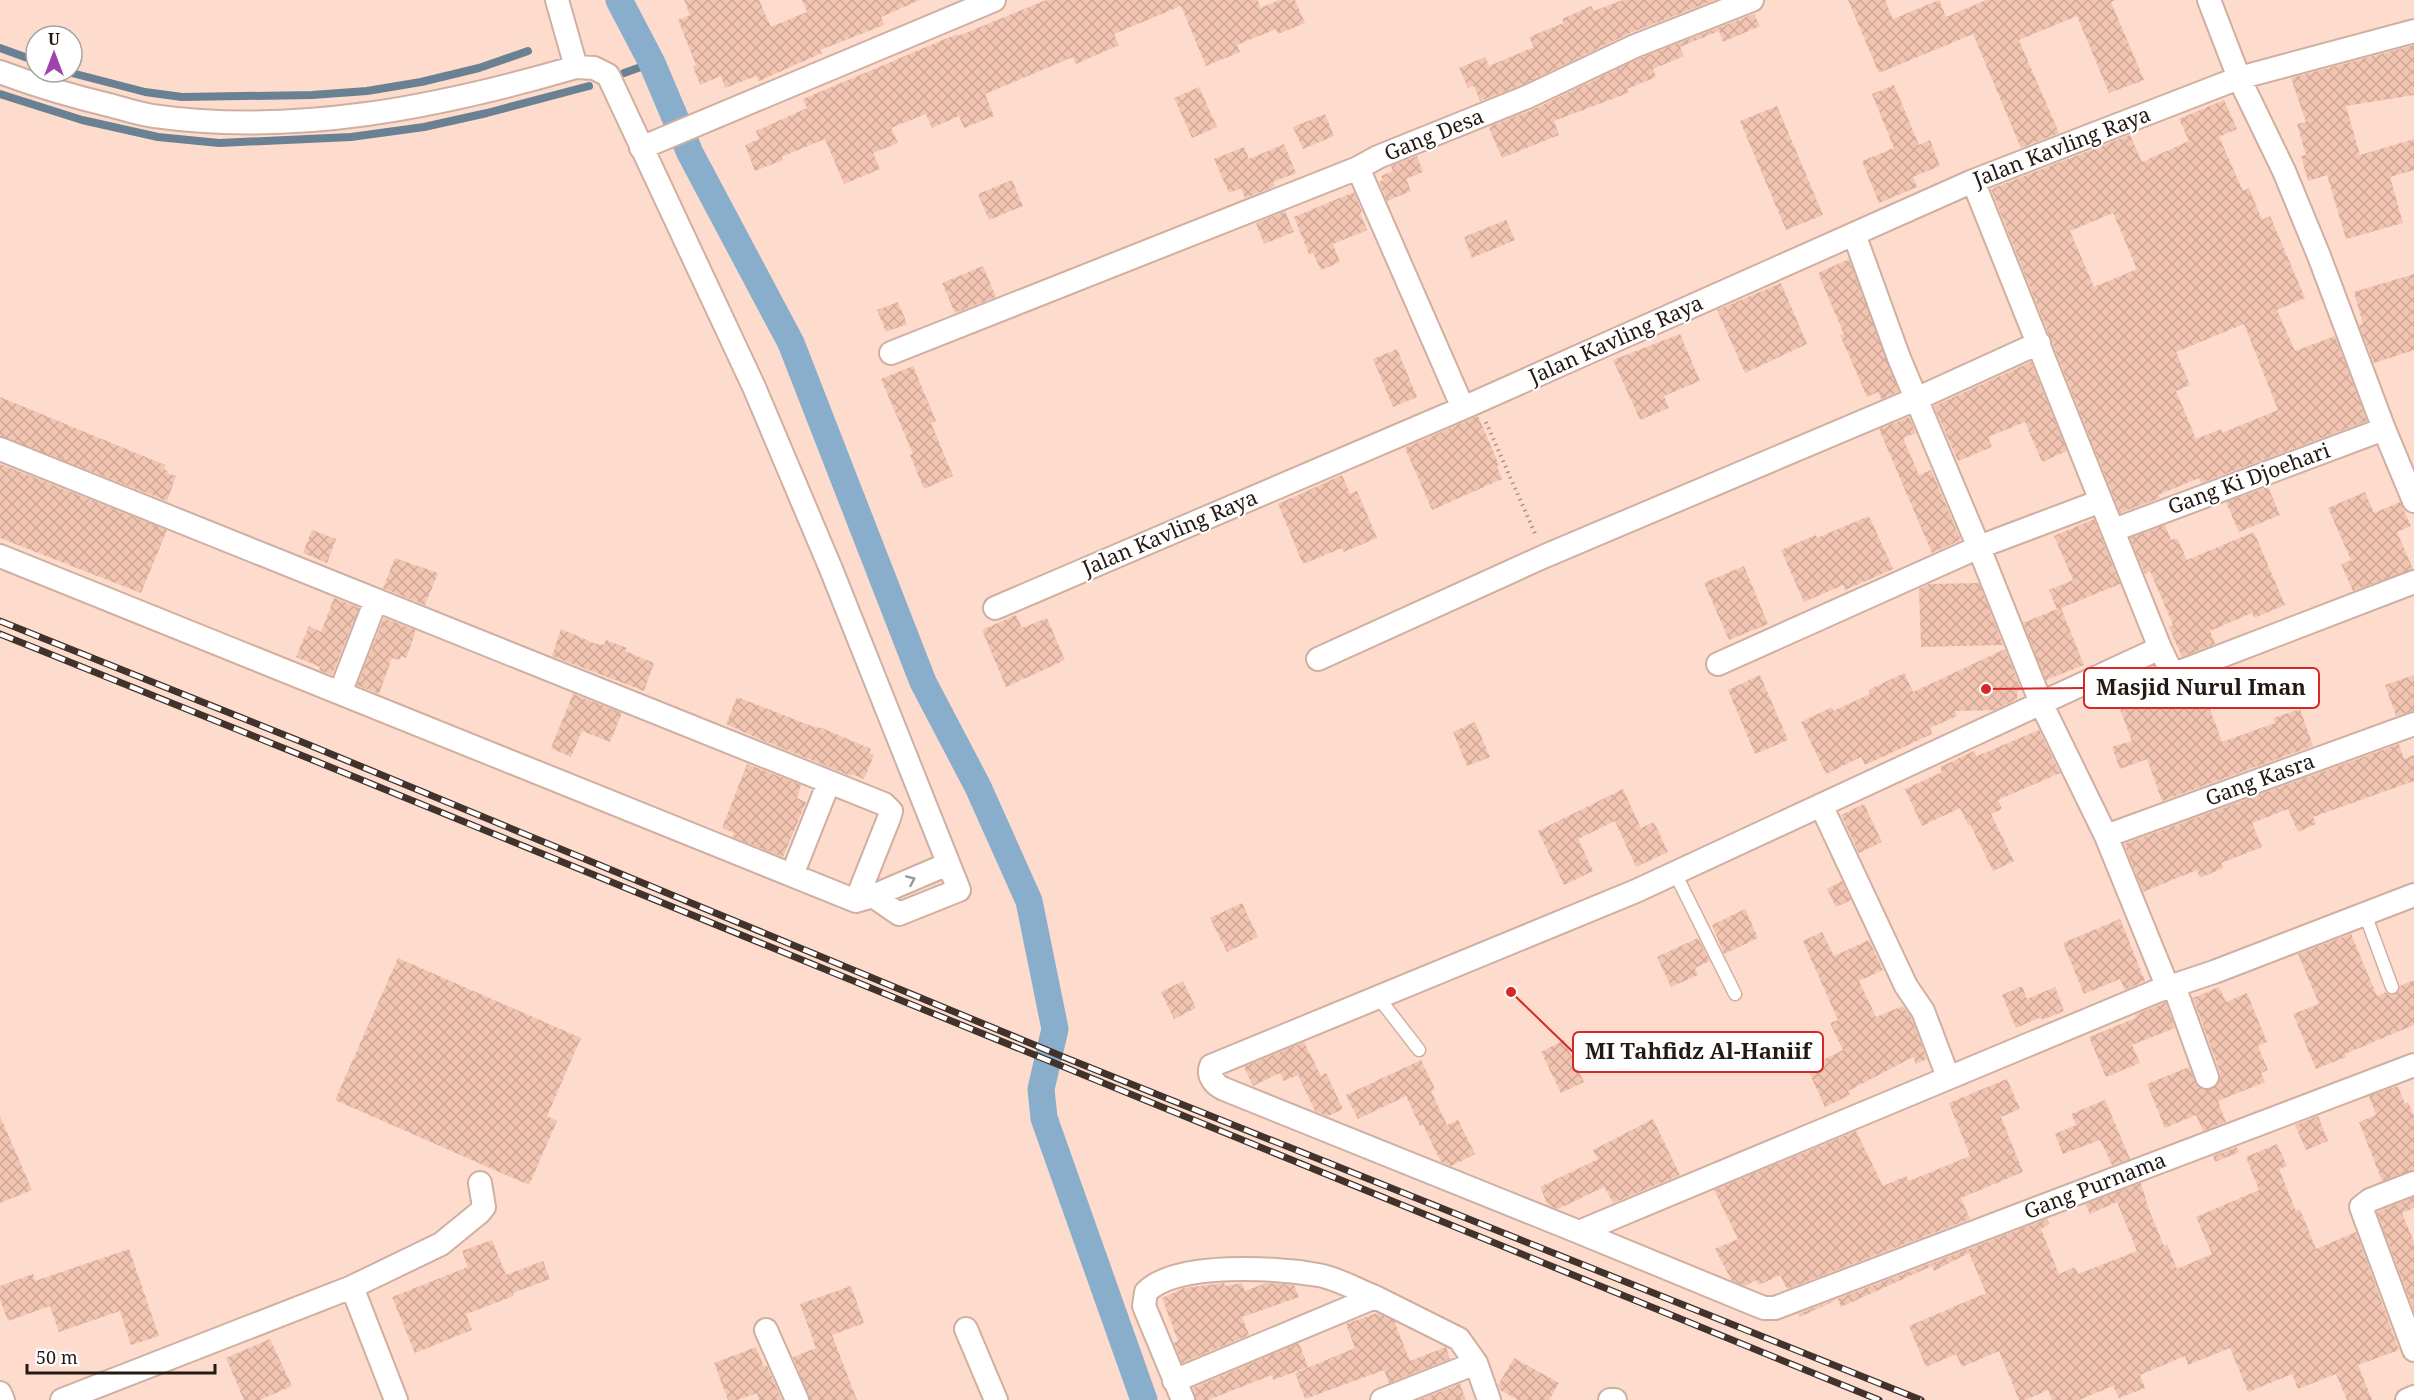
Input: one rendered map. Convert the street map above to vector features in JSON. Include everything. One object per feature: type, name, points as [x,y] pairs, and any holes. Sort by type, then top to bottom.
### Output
[{"type":"street","points":[[557,0],[576,67]]},
{"type":"street","points":[[641,148],[994,0]]},
{"type":"street","name":"Gang Desa","points":[[1470,405],[1358,168],[1378,157],[1527,97],[1635,46],[1752,0]]},
{"type":"street","points":[[2209,0],[2239,78],[2284,171],[2306,224],[2384,429],[2413,498]]},
{"type":"street","name":"Jalan Kavling Raya","points":[[995,608],[1470,405],[1973,181],[2239,78],[2414,31]]},
{"type":"street","points":[[0,72],[87,100],[152,116],[230,123],[322,121],[454,100],[576,67],[594,68],[608,75],[754,387],[836,579],[959,890],[899,914],[865,899],[792,875],[0,556]]},
{"type":"street","points":[[891,353],[1358,168]]},
{"type":"street","points":[[1973,181],[2160,648],[2173,672],[2182,672],[2414,582]]},
{"type":"street","points":[[1854,234],[1899,358],[1979,547],[2041,703],[2106,836],[2207,1077]]},
{"type":"street","points":[[1318,659],[1545,556],[1916,399],[2039,343]]},
{"type":"street","name":"Gang Ki Djoehari","points":[[2114,530],[2384,429]]},
{"type":"street","points":[[0,449],[884,804],[891,811],[865,899]]},
{"type":"street","points":[[1718,664],[1979,547],[2101,501]]},
{"type":"street","points":[[340,693],[376,600]]},
{"type":"street","points":[[2160,648],[1636,891],[1215,1063],[1211,1066],[1210,1074],[1218,1086],[1233,1093],[1579,1232],[1948,1077],[2171,987],[2414,895]]},
{"type":"street","name":"Gang Kasra","points":[[2106,836],[2414,724]]},
{"type":"street","points":[[792,875],[829,782]]},
{"type":"street","points":[[1821,805],[1906,986],[1923,1011],[1948,1077]]},
{"type":"street","points":[[865,899],[948,864]]},
{"type":"street","name":"Gang Purnama","points":[[1579,1232],[1764,1308],[1775,1308],[2413,1069]]},
{"type":"street","points":[[62,1400],[352,1287],[441,1244],[484,1207],[480,1183]]},
{"type":"street","points":[[2414,1183],[2370,1200],[2361,1205],[2361,1208],[2414,1350]]},
{"type":"street","points":[[1375,1297],[1178,1390],[1144,1306],[1146,1292],[1157,1284],[1198,1271],[1231,1269],[1320,1275],[1375,1297],[1459,1339],[1476,1363],[1489,1400]]},
{"type":"street","points":[[352,1287],[396,1400]]},
{"type":"street","points":[[966,1329],[996,1400]]},
{"type":"street","points":[[766,1330],[797,1400]]},
{"type":"street","points":[[1382,1400],[1476,1363]]},
{"type":"street","points":[[0,1393],[3,1400]]},
{"type":"street","points":[[2407,1400],[2414,1397]]},
{"type":"street","points":[[1610,1400],[1615,1400]]},
{"type":"lane","points":[[1675,873],[1735,994]]},
{"type":"lane","points":[[2365,914],[2392,987]]},
{"type":"lane","points":[[1378,997],[1419,1050]]},
{"type":"path","points":[[1470,405],[1545,556]]},
{"type":"building","points":[[684,0],[759,0],[771,27],[807,12],[802,0],[920,0],[881,17],[884,25],[820,50],[822,53],[759,81],[756,76],[725,88],[721,76],[700,85],[693,66],[696,65],[678,20],[690,15]]},
{"type":"building","points":[[1046,0],[1258,0],[1260,8],[1280,0],[1295,0],[1305,23],[1278,34],[1276,29],[1237,45],[1240,52],[1206,66],[1181,6],[1114,34],[1119,45],[1076,64],[1073,57],[985,94],[994,116],[964,128],[959,116],[932,128],[926,114],[891,128],[898,143],[873,153],[880,169],[844,184],[825,139],[781,157],[783,160],[755,171],[745,145],[759,139],[756,131],[807,108],[803,99],[957,34],[958,36]]},
{"type":"building","points":[[1623,0],[1715,0],[1630,33],[1522,85],[1480,101],[1474,86],[1468,88],[1459,68],[1485,57],[1489,66],[1534,47],[1529,37],[1564,23],[1562,19],[1591,6],[1594,11]]},
{"type":"building","points":[[1848,0],[1885,0],[1893,19],[1939,0],[1946,17],[1986,0],[2115,0],[2111,2],[2144,80],[2109,93],[2077,16],[2019,40],[2059,133],[2021,148],[1973,34],[1879,73]]},
{"type":"building","points":[[1754,14],[1760,26],[1723,42],[1719,31],[1680,47],[1684,56],[1653,69],[1656,77],[1627,89],[1628,93],[1554,121],[1559,135],[1502,158],[1489,128],[1491,126],[1532,110],[1640,58]]},
{"type":"building","points":[[2414,45],[2414,95],[2346,106],[2360,155],[2414,139],[2414,170],[2390,177],[2403,223],[2346,239],[2327,175],[2308,181],[2301,156],[2306,155],[2297,124],[2306,122],[2291,78]]},
{"type":"building","points":[[1894,85],[1919,145],[1930,140],[1940,166],[1913,177],[1917,187],[1879,203],[1862,161],[1894,148],[1872,94]]},
{"type":"building","points":[[1199,87],[1217,127],[1192,138],[1174,98]]},
{"type":"building","points":[[2224,100],[2237,129],[2219,137],[2243,191],[2249,188],[2262,220],[2270,216],[2305,298],[2277,310],[2295,351],[2335,336],[2367,421],[2201,483],[2199,478],[2158,495],[2160,498],[2120,513],[1991,189],[2130,135],[2142,162],[2189,141],[2179,119]],"holes":[[[2113,213],[2137,269],[2094,287],[2070,231]],[[2244,324],[2278,410],[2222,433],[2221,429],[2196,439],[2176,391],[2190,385],[2176,352]]]},
{"type":"building","points":[[1777,106],[1823,215],[1786,230],[1740,121]]},
{"type":"building","points":[[1325,114],[1334,136],[1303,149],[1293,127]]},
{"type":"building","points":[[1284,144],[1296,173],[1273,182],[1275,186],[1245,198],[1241,188],[1229,193],[1214,159],[1244,147],[1249,159]]},
{"type":"building","points":[[1417,156],[1423,172],[1406,179],[1411,191],[1387,201],[1379,182],[1383,180],[1381,176],[1393,171],[1391,166]]},
{"type":"building","points":[[1012,180],[1023,206],[989,220],[978,194]]},
{"type":"building","points":[[1354,192],[1367,230],[1333,244],[1340,262],[1321,270],[1313,253],[1309,254],[1294,217]]},
{"type":"building","points":[[1285,211],[1294,232],[1264,244],[1256,223]]},
{"type":"building","points":[[1506,220],[1515,240],[1472,258],[1464,237]]},
{"type":"building","points":[[1849,259],[1899,392],[1881,399],[1878,392],[1867,397],[1840,335],[1844,334],[1818,273]]},
{"type":"building","points":[[983,266],[996,297],[955,313],[942,283]]},
{"type":"building","points":[[2414,274],[2414,350],[2374,363],[2359,325],[2363,324],[2354,292]]},
{"type":"building","points":[[1781,283],[1807,344],[1745,373],[1717,310]]},
{"type":"building","points":[[898,302],[907,324],[886,332],[877,310]]},
{"type":"building","points":[[1680,334],[1700,381],[1664,396],[1669,408],[1640,420],[1613,360]]},
{"type":"building","points":[[1397,349],[1417,397],[1393,407],[1373,359]]},
{"type":"building","points":[[2031,362],[2067,451],[2042,462],[2025,422],[1988,437],[1992,447],[1958,461],[1934,406]]},
{"type":"building","points":[[913,366],[936,421],[931,423],[953,476],[924,489],[910,455],[913,454],[881,379]]},
{"type":"building","points":[[0,397],[165,465],[164,469],[168,471],[167,473],[176,476],[167,501],[0,436]]},
{"type":"building","points":[[1478,416],[1499,465],[1497,466],[1502,479],[1432,510],[1405,448]]},
{"type":"building","points":[[1909,417],[1916,433],[1903,438],[1919,475],[1931,470],[1961,540],[1932,553],[1879,429]]},
{"type":"building","points":[[0,464],[167,530],[141,593],[0,538]]},
{"type":"building","points":[[1342,475],[1350,494],[1357,491],[1377,538],[1344,552],[1342,548],[1303,564],[1278,504]]},
{"type":"building","points":[[2268,487],[2280,515],[2239,532],[2226,502]]},
{"type":"building","points":[[2365,492],[2374,513],[2400,502],[2411,526],[2397,532],[2413,569],[2353,591],[2341,564],[2351,560],[2328,508]]},
{"type":"building","points":[[1869,516],[1893,569],[1845,590],[1843,585],[1804,602],[1781,550]]},
{"type":"building","points":[[2094,519],[2120,584],[2061,608],[2084,665],[2046,680],[2023,623],[2057,609],[2049,590],[2073,580],[2054,536]]},
{"type":"building","points":[[2165,525],[2171,540],[2177,538],[2187,560],[2254,532],[2285,605],[2254,618],[2252,613],[2210,631],[2215,644],[2182,657],[2169,627],[2173,625],[2150,571],[2145,574],[2130,538]]},
{"type":"building","points":[[312,530],[336,539],[327,563],[303,553]]},
{"type":"building","points":[[395,558],[438,573],[425,605],[383,588]]},
{"type":"building","points":[[1744,566],[1768,624],[1729,640],[1704,583]]},
{"type":"building","points":[[1979,583],[2003,645],[1921,647],[1919,589],[1929,584]]},
{"type":"building","points":[[334,598],[359,608],[332,675],[296,657],[309,626],[321,632]]},
{"type":"building","points":[[1016,615],[1022,628],[1047,618],[1065,660],[1006,687],[982,630]]},
{"type":"building","points":[[384,618],[415,630],[415,634],[406,658],[401,656],[400,660],[392,658],[379,694],[357,685]]},
{"type":"building","points":[[561,629],[596,644],[604,645],[606,640],[627,648],[625,651],[654,663],[644,691],[552,656]]},
{"type":"building","points":[[2005,649],[2021,690],[2017,692],[2017,699],[1995,710],[1955,711],[1957,716],[1930,728],[1932,734],[1865,765],[1861,757],[1826,774],[1801,722],[1832,707],[1833,711],[1870,694],[1868,690],[1904,673],[1913,692]]},
{"type":"building","points":[[1760,675],[1788,740],[1755,754],[1728,690]]},
{"type":"building","points":[[2158,675],[2176,686],[2199,679],[2222,742],[2275,723],[2273,718],[2300,709],[2313,746],[2162,801],[2147,759],[2120,769],[2112,747],[2132,741],[2113,691]]},
{"type":"building","points":[[2414,675],[2414,711],[2396,716],[2385,685]]},
{"type":"building","points":[[573,694],[622,713],[610,742],[582,731],[571,757],[551,748]]},
{"type":"building","points":[[737,697],[814,727],[822,728],[871,749],[869,753],[874,755],[864,779],[852,774],[851,776],[726,724]]},
{"type":"building","points":[[1475,722],[1490,757],[1467,766],[1453,732]]},
{"type":"building","points":[[2039,730],[2060,773],[1998,800],[2002,809],[1991,814],[2014,861],[1993,871],[1960,808],[1922,826],[1905,789],[1942,772],[1940,767],[1974,751],[1977,756]]},
{"type":"building","points":[[2399,744],[2404,759],[2414,755],[2414,781],[2313,817],[2316,824],[2298,832],[2288,809],[2252,823],[2262,847],[2221,863],[2223,868],[2200,878],[2197,870],[2143,892],[2124,844]]},
{"type":"building","points":[[747,764],[801,785],[797,798],[806,802],[783,857],[732,837],[734,833],[722,828]]},
{"type":"building","points":[[1623,789],[1641,828],[1654,822],[1668,852],[1636,867],[1615,821],[1578,839],[1593,871],[1564,885],[1538,831]]},
{"type":"building","points":[[1864,804],[1882,842],[1859,853],[1841,815]]},
{"type":"building","points":[[1842,881],[1851,900],[1836,907],[1827,889]]},
{"type":"building","points":[[1242,903],[1258,937],[1227,952],[1210,918]]},
{"type":"building","points":[[1745,909],[1758,938],[1724,954],[1712,925]]},
{"type":"building","points":[[2120,919],[2145,981],[2125,990],[2120,979],[2084,994],[2063,943]]},
{"type":"building","points":[[1822,932],[1834,956],[1869,940],[1883,970],[1859,981],[1876,1017],[1903,1006],[1911,1017],[1927,1059],[1916,1064],[1913,1057],[1848,1091],[1850,1095],[1825,1107],[1807,1068],[1843,1050],[1830,1023],[1838,1020],[1803,941]]},
{"type":"building","points":[[2351,934],[2377,996],[2386,992],[2390,995],[2395,994],[2400,986],[2414,980],[2414,1025],[2345,1054],[2346,1057],[2316,1069],[2293,1014],[2319,1004],[2298,954]]},
{"type":"building","points":[[1698,938],[1710,961],[1695,968],[1698,975],[1671,987],[1657,957]]},
{"type":"building","points":[[398,958],[581,1038],[547,1116],[557,1121],[529,1185],[335,1100]]},
{"type":"building","points":[[1183,981],[1196,1008],[1174,1019],[1161,992]]},
{"type":"building","points":[[2022,986],[2027,999],[2055,987],[2064,1011],[2042,1020],[2041,1017],[2016,1028],[2002,995]]},
{"type":"building","points":[[2219,987],[2226,1002],[2247,993],[2267,1042],[2258,1046],[2268,1070],[2261,1073],[2265,1082],[2218,1101],[2226,1122],[2203,1131],[2196,1115],[2165,1128],[2147,1084],[2189,1067],[2195,1082],[2204,1090],[2212,1089],[2220,1080],[2220,1072],[2193,998]]},
{"type":"building","points":[[2166,1002],[2175,1028],[2132,1045],[2140,1063],[2106,1077],[2089,1037],[2136,1018],[2135,1015]]},
{"type":"building","points":[[1564,1040],[1584,1082],[1561,1093],[1541,1052]]},
{"type":"building","points":[[1304,1042],[1321,1076],[1326,1073],[1343,1109],[1328,1116],[1315,1111],[1298,1075],[1284,1081],[1280,1073],[1253,1086],[1244,1067]]},
{"type":"building","points":[[1421,1060],[1435,1089],[1431,1091],[1447,1125],[1458,1120],[1475,1154],[1451,1166],[1441,1162],[1406,1096],[1358,1119],[1346,1095]]},
{"type":"building","points":[[2007,1079],[2020,1109],[2001,1117],[2023,1172],[1961,1198],[1970,1219],[1787,1289],[1780,1275],[1759,1285],[1756,1280],[1745,1286],[1732,1281],[1715,1249],[1738,1239],[1714,1190],[1856,1131],[1883,1186],[1906,1176],[1909,1181],[1970,1156],[1949,1103]]},
{"type":"building","points":[[2398,1086],[2405,1104],[2408,1102],[2414,1116],[2414,1170],[2382,1181],[2359,1122],[2376,1115],[2369,1096]]},
{"type":"building","points":[[2105,1100],[2130,1159],[2112,1165],[2100,1140],[2063,1154],[2055,1134],[2076,1125],[2071,1114]]},
{"type":"building","points":[[0,1116],[32,1190],[0,1203]]},
{"type":"building","points":[[2318,1116],[2328,1141],[2306,1150],[2295,1125]]},
{"type":"building","points":[[1653,1119],[1680,1175],[1613,1203],[1604,1187],[1558,1209],[1548,1205],[1540,1187],[1598,1159],[1593,1150]]},
{"type":"building","points":[[2277,1144],[2287,1166],[2279,1169],[2296,1211],[2300,1209],[2316,1249],[2356,1232],[2399,1350],[2358,1365],[2372,1400],[2347,1400],[2336,1374],[2298,1389],[2292,1374],[2248,1392],[2230,1348],[2188,1365],[2185,1356],[2140,1375],[2145,1388],[2119,1398],[2113,1386],[2079,1400],[2052,1400],[2048,1390],[2025,1400],[2019,1400],[1999,1351],[1962,1367],[1956,1354],[1926,1367],[1909,1326],[1986,1293],[1969,1253],[1934,1271],[1932,1266],[1841,1307],[1838,1299],[1800,1317],[1798,1314],[2047,1219],[2050,1224],[2041,1229],[2059,1274],[2075,1267],[2078,1274],[2137,1251],[2117,1202],[2090,1214],[2085,1204],[2141,1183],[2164,1246],[2167,1244],[2177,1269],[2212,1254],[2196,1217],[2259,1190],[2246,1157]]},
{"type":"building","points":[[2237,1147],[2239,1152],[2215,1162],[2213,1156]]},
{"type":"building","points":[[2414,1197],[2414,1208],[2402,1213],[2414,1242],[2414,1311],[2377,1212]]},
{"type":"building","points":[[492,1240],[506,1275],[543,1261],[550,1279],[513,1293],[514,1296],[466,1314],[472,1330],[415,1353],[392,1297],[468,1267],[462,1251]]},
{"type":"building","points":[[129,1249],[159,1336],[131,1345],[120,1311],[59,1332],[50,1306],[8,1321],[0,1300],[0,1286],[33,1274],[35,1281]]},
{"type":"building","points":[[1224,1283],[1225,1286],[1242,1283],[1245,1291],[1266,1283],[1294,1285],[1299,1297],[1242,1317],[1249,1335],[1182,1363],[1174,1343],[1178,1341],[1162,1298],[1184,1288]]},
{"type":"building","points":[[851,1286],[864,1323],[832,1335],[857,1400],[810,1400],[793,1357],[816,1348],[800,1304]]},
{"type":"building","points":[[1377,1313],[1394,1321],[1410,1361],[1446,1347],[1450,1359],[1389,1383],[1384,1370],[1305,1399],[1295,1373],[1355,1348],[1346,1324]]},
{"type":"building","points":[[270,1339],[292,1386],[260,1400],[244,1400],[226,1358]]},
{"type":"building","points":[[1299,1343],[1308,1367],[1273,1380],[1272,1375],[1208,1400],[1196,1400],[1193,1388]]},
{"type":"building","points":[[756,1347],[782,1400],[759,1400],[757,1393],[737,1400],[728,1400],[714,1363]]},
{"type":"building","points":[[1514,1358],[1559,1383],[1549,1400],[1518,1400],[1500,1390],[1498,1385]]},
{"type":"building","points":[[1460,1384],[1466,1400],[1419,1400]]},
{"type":"waterway","points":[[619,0],[652,63],[690,153],[791,343],[923,682],[978,787],[1029,901],[1055,1029],[1041,1089],[1044,1118],[1144,1400]]},
{"type":"waterway","points":[[0,48],[24,57]]},
{"type":"waterway","points":[[84,76],[145,92],[182,97],[312,95],[367,91],[421,82],[479,68],[528,51]]},
{"type":"waterway","points":[[624,73],[652,63]]},
{"type":"waterway","points":[[0,94],[82,120],[158,137],[219,143],[351,137],[424,127],[589,86]]},
{"type":"railway","points":[[0,621],[302,742],[1066,1058],[1921,1400]]},
{"type":"railway","points":[[0,634],[1879,1400]]},
{"type":"place","name":"Masjid Nurul Iman","points":[[1986,689]]},
{"type":"place","name":"MI Tahfidz Al-Haniif","points":[[1511,992]]}]
